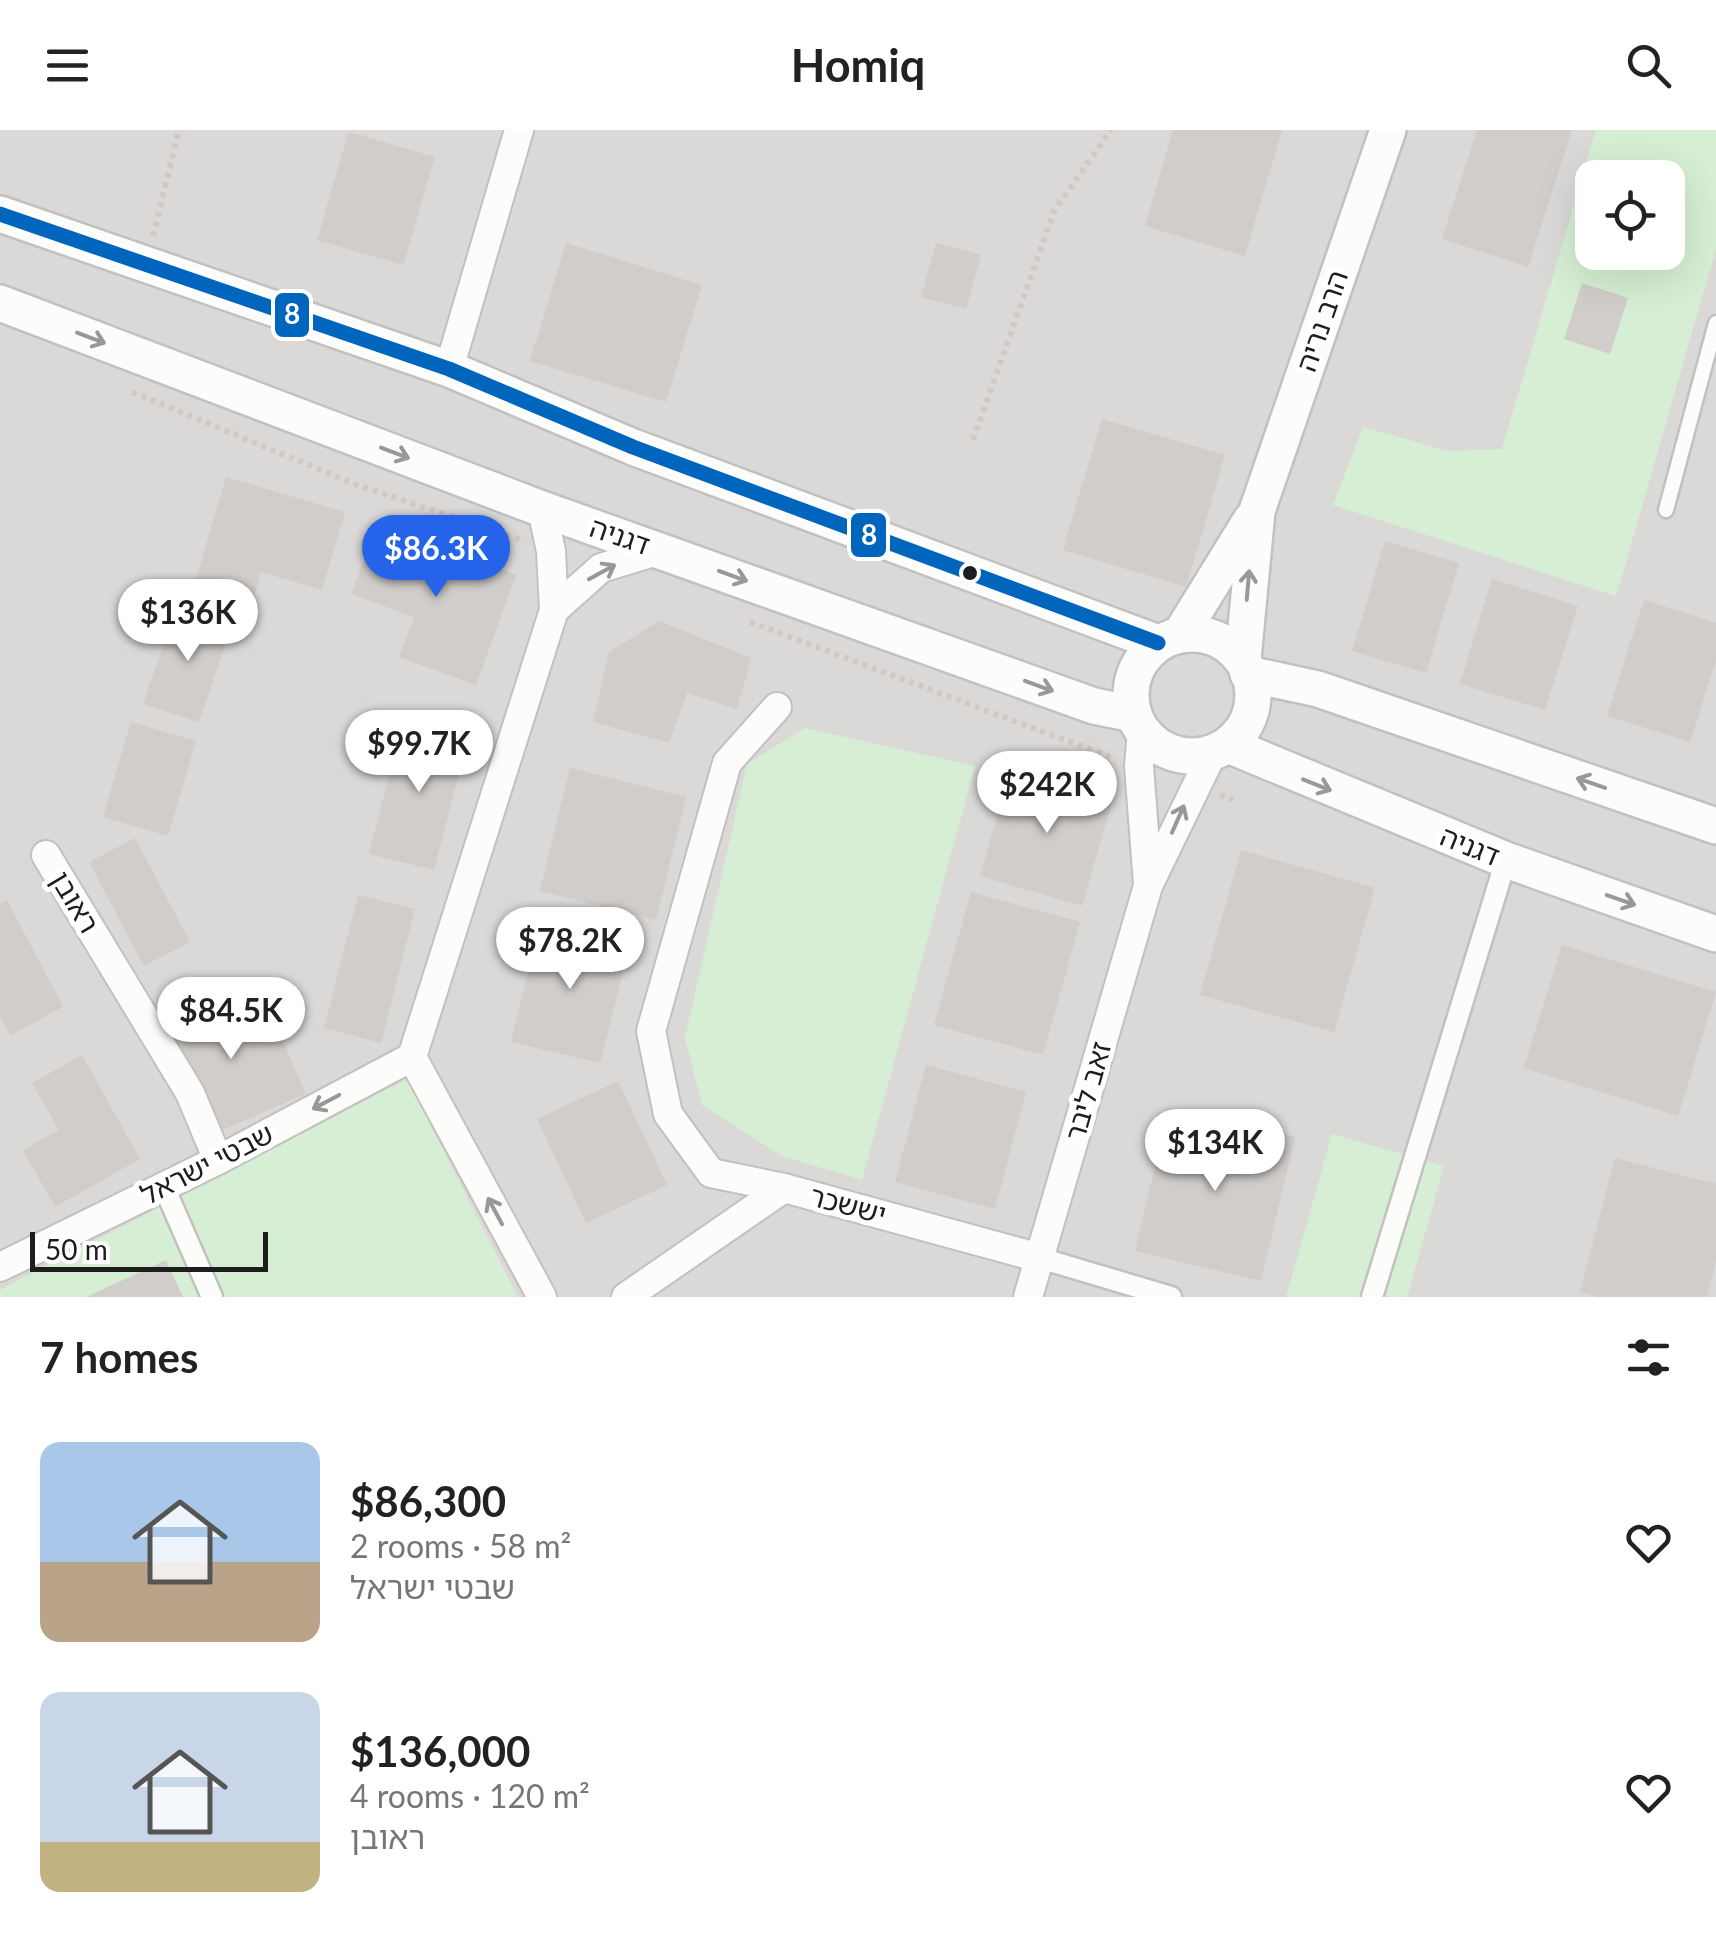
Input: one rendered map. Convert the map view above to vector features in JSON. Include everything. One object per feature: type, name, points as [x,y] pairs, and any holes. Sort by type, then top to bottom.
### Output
[{"type":"street","points":[[448,369],[519,130]]},
{"type":"street","name":"הרב נריה","points":[[1169,639],[1256,511],[1388,130]]},
{"type":"street","points":[[0,214],[448,369],[632,447],[1169,639],[1216,638],[1246,667],[1254,691],[1252,712],[1243,731],[1220,750],[1176,755],[1157,745],[1137,722],[1136,670],[1169,639]]},
{"type":"street","name":"דגניה","points":[[0,303],[542,509],[1137,722]]},
{"type":"street","points":[[542,509],[551,551],[554,610],[412,1057],[542,1297]]},
{"type":"street","name":"הרב נריה","points":[[1246,667],[1256,511]]},
{"type":"street","points":[[554,610],[601,568],[660,550]]},
{"type":"street","points":[[1246,667],[1318,688],[1716,826]]},
{"type":"street","points":[[777,707],[728,763],[651,1030],[668,1114],[711,1173],[784,1188]]},
{"type":"street","name":"זאב ליבר","points":[[1137,722],[1148,886]]},
{"type":"street","name":"דגניה","points":[[1220,750],[1506,860],[1716,934]]},
{"type":"street","name":"זאב ליבר","points":[[1028,1297],[1148,886],[1220,750]]},
{"type":"street","name":"ראובן","points":[[46,854],[190,1094],[218,1160]]},
{"type":"street","points":[[1372,1297],[1506,860]]},
{"type":"street","name":"שבטי ישראל","points":[[0,1267],[218,1160],[412,1057]]},
{"type":"street","points":[[164,1187],[212,1297]]},
{"type":"street","name":"יששכר","points":[[626,1297],[784,1188],[1040,1258]]},
{"type":"street","points":[[1040,1258],[1171,1297]]},
{"type":"lane","points":[[1666,510],[1716,323]]},
{"type":"path","points":[[146,264],[178,130]]},
{"type":"path","points":[[973,440],[1054,211],[1112,130]]},
{"type":"shaded area","points":[[0,130],[1716,130],[1716,1297],[0,1297]]},
{"type":"green space","points":[[1596,130],[1716,130],[1716,249],[1616,596],[1333,505],[1363,427],[1447,451],[1502,449],[1575,201],[1575,270],[1685,270],[1685,160],[1587,160]]},
{"type":"green space","points":[[805,728],[975,766],[862,1180],[782,1156],[702,1105],[685,1038],[747,764]]},
{"type":"green space","points":[[407,1079],[518,1297],[0,1297],[0,1290]]},
{"type":"green space","points":[[1332,1134],[1444,1166],[1407,1297],[1286,1297]]},
{"type":"building","points":[[1173,130],[1282,130],[1245,256],[1145,226]]},
{"type":"building","points":[[1477,130],[1572,130],[1528,267],[1442,239]]},
{"type":"building","points":[[349,132],[435,157],[403,265],[317,240]]},
{"type":"building","points":[[566,243],[702,285],[666,402],[530,361]]},
{"type":"building","points":[[936,243],[981,255],[966,309],[921,297]]},
{"type":"building","points":[[1582,283],[1628,298],[1610,354],[1564,339]]},
{"type":"building","points":[[1102,419],[1225,455],[1186,587],[1063,550]]},
{"type":"building","points":[[226,477],[345,512],[322,590],[261,572],[252,603],[194,586]]},
{"type":"building","points":[[378,524],[516,575],[476,685],[399,657],[414,617],[351,594]]},
{"type":"building","points":[[1385,541],[1459,563],[1426,673],[1352,651]]},
{"type":"building","points":[[1492,579],[1578,606],[1545,710],[1460,684]]},
{"type":"building","points":[[1644,600],[1716,623],[1716,660],[1690,742],[1607,716]]},
{"type":"building","points":[[177,606],[232,625],[199,722],[143,704]]},
{"type":"building","points":[[659,621],[751,658],[737,709],[687,693],[669,743],[593,722],[609,652]]},
{"type":"building","points":[[404,719],[469,736],[434,870],[369,854]]},
{"type":"building","points":[[131,722],[196,741],[168,836],[103,817]]},
{"type":"building","points":[[1011,766],[1114,795],[1082,906],[980,876]]},
{"type":"building","points":[[570,768],[686,797],[656,920],[540,891]]},
{"type":"building","points":[[135,838],[190,942],[144,966],[89,862]]},
{"type":"building","points":[[1241,850],[1375,888],[1334,1032],[1200,995]]},
{"type":"building","points":[[971,892],[1080,922],[1043,1055],[934,1025]]},
{"type":"building","points":[[358,895],[415,909],[381,1043],[324,1028]]},
{"type":"building","points":[[7,900],[63,1007],[10,1035],[0,1016],[0,904]]},
{"type":"building","points":[[541,920],[630,943],[600,1063],[511,1042]]},
{"type":"building","points":[[1562,945],[1716,992],[1678,1116],[1524,1068]]},
{"type":"building","points":[[213,987],[234,1035],[273,1019],[306,1094],[213,1134],[161,1010]]},
{"type":"building","points":[[82,1055],[140,1159],[55,1207],[23,1150],[59,1130],[32,1083]]},
{"type":"building","points":[[926,1065],[1026,1092],[995,1209],[895,1182]]},
{"type":"building","points":[[618,1081],[667,1185],[586,1223],[537,1119]]},
{"type":"building","points":[[1169,1108],[1295,1137],[1261,1281],[1135,1251]]},
{"type":"building","points":[[1615,1158],[1716,1184],[1716,1261],[1707,1297],[1598,1297],[1580,1292]]},
{"type":"building","points":[[166,1260],[183,1297],[86,1297]]},
{"type":"transit line","name":"8","points":[[0,214],[449,369],[633,447],[1158,643]]}]
